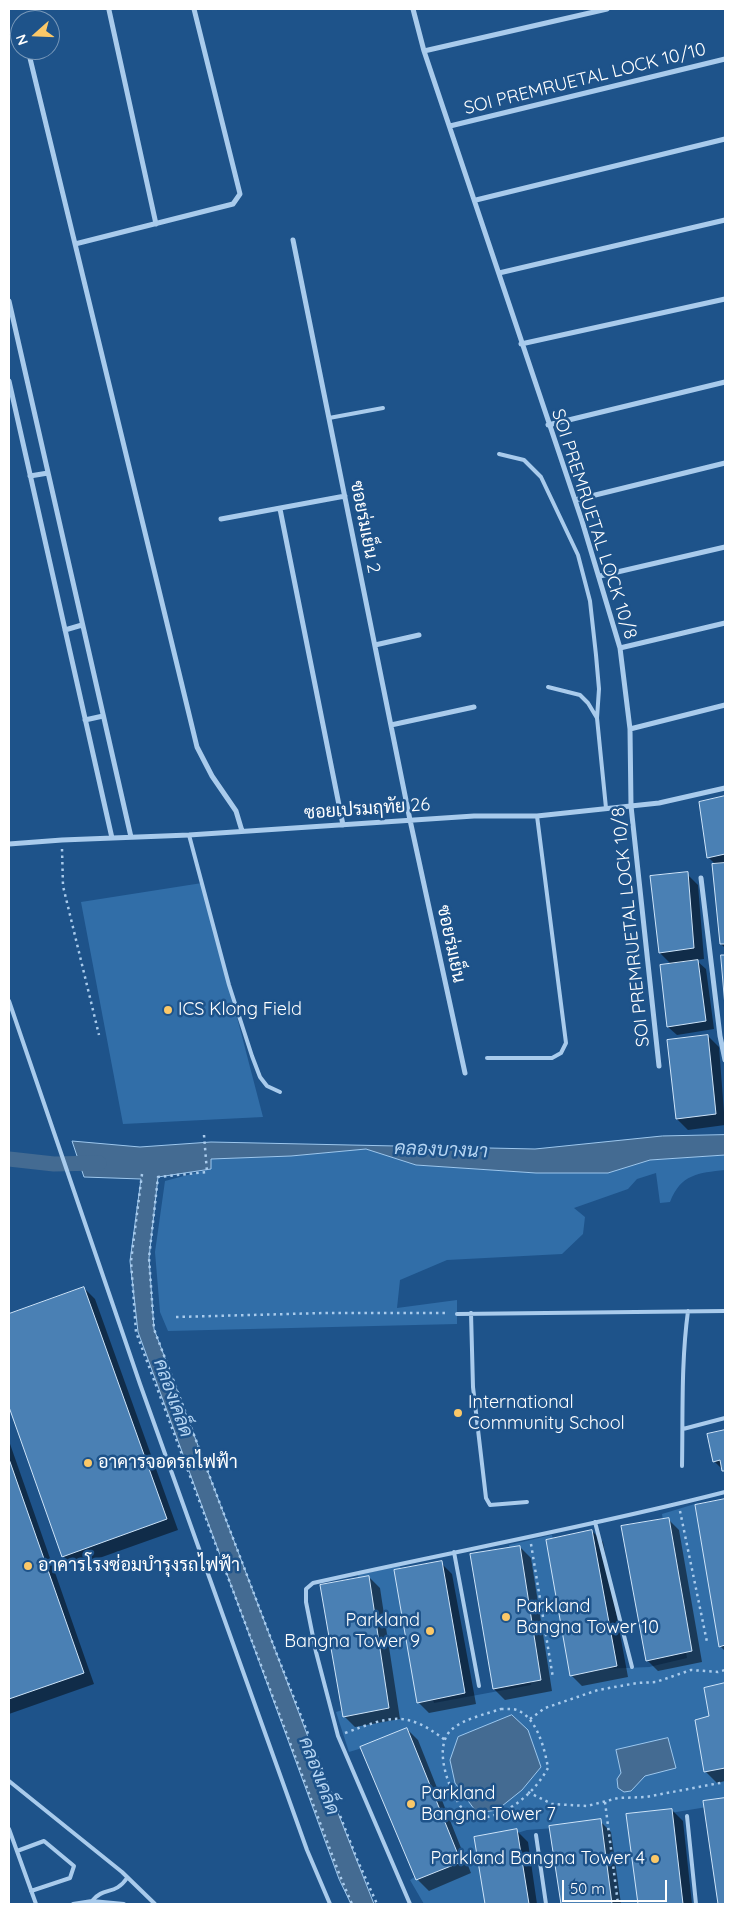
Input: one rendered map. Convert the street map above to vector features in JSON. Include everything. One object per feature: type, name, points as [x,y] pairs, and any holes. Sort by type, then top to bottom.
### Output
[{"type":"street","points":[[75,244],[234,204],[240,194],[194,9]]},
{"type":"street","name":"SOI PREMRUETAL LOCK 10/8","points":[[412,9],[424,51],[476,200],[548,424],[600,576],[620,648],[630,729],[631,806],[659,1066]]},
{"type":"street","points":[[424,51],[607,9]]},
{"type":"street","points":[[109,10],[156,224]]},
{"type":"street","name":"SOI PREMRUETAL LOCK 10/10","points":[[450,126],[725,59]]},
{"type":"street","points":[[30,60],[197,747],[212,776],[236,811],[242,831]]},
{"type":"street","points":[[476,200],[725,139]]},
{"type":"street","points":[[499,273],[725,220]]},
{"type":"street","name":"ซอยร่มเย็น 2","points":[[293,240],[410,820]]},
{"type":"street","points":[[522,344],[725,299]]},
{"type":"street","points":[[9,301],[10,316],[131,837]]},
{"type":"street","points":[[9,381],[112,838]]},
{"type":"street","points":[[548,424],[725,382]]},
{"type":"street","points":[[575,500],[725,463]]},
{"type":"street","points":[[30,476],[48,473]]},
{"type":"street","points":[[221,519],[345,496]]},
{"type":"street","points":[[280,509],[343,824]]},
{"type":"street","points":[[600,576],[725,547]]},
{"type":"street","points":[[620,648],[725,623]]},
{"type":"street","points":[[65,630],[82,626]]},
{"type":"street","points":[[375,645],[420,635]]},
{"type":"street","points":[[630,729],[725,705]]},
{"type":"street","points":[[391,726],[474,707]]},
{"type":"street","points":[[85,720],[103,716]]},
{"type":"street","name":"ซอยเปรมฤทัย 26","points":[[9,844],[189,835],[474,816],[537,816],[659,803],[725,788]]},
{"type":"street","name":"ซอยร่มเย็น","points":[[410,820],[465,1074]]},
{"type":"street","points":[[701,878],[725,1060]]},
{"type":"lane","points":[[329,418],[383,408]]},
{"type":"lane","points":[[498,454],[524,460],[541,477],[578,555],[590,601],[595,646],[599,689],[597,718],[606,808]]},
{"type":"lane","points":[[548,687],[580,695],[588,702],[597,718]]},
{"type":"lane","points":[[487,1058],[552,1058],[561,1054],[566,1043],[537,816]]},
{"type":"lane","points":[[189,835],[230,985],[252,1056],[260,1077],[267,1086],[280,1092]]},
{"type":"lane","points":[[9,1001],[160,1440],[307,1850],[330,1904]]},
{"type":"lane","points":[[682,1466],[684,1340],[688,1311]]},
{"type":"lane","points":[[457,1314],[725,1311]]},
{"type":"lane","points":[[471,1313],[473,1387],[486,1498],[490,1505],[527,1502]]},
{"type":"lane","points":[[682,1428],[725,1418]]},
{"type":"lane","points":[[410,1904],[338,1736],[316,1652],[306,1602],[306,1589],[312,1583],[529,1537],[725,1492]]},
{"type":"lane","points":[[595,1522],[632,1667]]},
{"type":"lane","points":[[454,1552],[479,1686]]},
{"type":"lane","points":[[9,1781],[127,1878],[155,1904]]},
{"type":"lane","points":[[687,1816],[696,1904]]},
{"type":"lane","points":[[9,1829],[36,1904]]},
{"type":"lane","points":[[536,1835],[546,1904]]},
{"type":"lane","points":[[17,1852],[44,1841],[74,1866],[70,1878],[31,1891]]},
{"type":"lane","points":[[92,1901],[97,1894],[121,1887],[127,1878]]},
{"type":"lane","points":[[73,1904],[92,1901],[124,1904]]},
{"type":"path","points":[[62,840],[63,886],[99,1034]]},
{"type":"path","points":[[204,1135],[207,1172],[158,1177],[149,1258],[154,1329],[276,1652],[357,1859],[377,1904]]},
{"type":"path","points":[[142,1174],[131,1261],[136,1332],[352,1904]]},
{"type":"path","points":[[176,1317],[325,1312],[457,1314]]},
{"type":"path","points":[[678,1504],[707,1642]]},
{"type":"path","points":[[529,1537],[553,1678]]},
{"type":"path","points":[[530,1718],[545,1708],[603,1688],[656,1682],[692,1670],[718,1672],[725,1670]]},
{"type":"path","points":[[501,1709],[519,1711],[530,1718],[543,1749],[548,1768],[542,1778],[521,1800],[490,1818],[476,1819],[464,1811],[446,1774],[443,1750],[445,1740],[450,1731],[457,1726],[501,1709]]},
{"type":"path","points":[[338,1736],[393,1718],[421,1723],[445,1740]]},
{"type":"path","points":[[528,1792],[552,1804],[587,1806],[618,1798],[646,1797],[725,1782]]},
{"type":"path","points":[[605,1802],[618,1904]]},
{"type":"shaded area","name":"ICS Klong Field","points":[[202,883],[263,1117],[123,1124],[81,902]]},
{"type":"shaded area","points":[[366,1149],[417,1165],[536,1173],[608,1173],[650,1160],[725,1155],[725,1170],[699,1174],[685,1180],[674,1193],[670,1202],[660,1203],[656,1173],[637,1179],[628,1189],[574,1208],[585,1217],[583,1234],[562,1254],[447,1260],[400,1280],[397,1308],[457,1300],[457,1324],[168,1331],[160,1312],[155,1252],[165,1181],[210,1169],[211,1159],[291,1156]]},
{"type":"shaded area","points":[[698,1503],[725,1618],[725,1804],[634,1819],[646,1904],[609,1904],[597,1825],[527,1830],[488,1842],[489,1904],[424,1904],[410,1880],[451,1853],[405,1735],[349,1752],[336,1712],[381,1698],[358,1575],[400,1566],[434,1703],[531,1685],[534,1671],[509,1545],[552,1535],[579,1670],[649,1667],[687,1658],[662,1514]]},
{"type":"water","points":[[725,1135],[725,1155],[650,1160],[608,1173],[536,1173],[416,1165],[366,1149],[291,1156],[211,1159],[211,1169],[158,1177],[149,1258],[154,1329],[308,1737],[374,1904],[351,1904],[339,1879],[138,1332],[130,1261],[141,1179],[84,1177],[72,1141],[140,1147],[211,1142],[535,1149],[662,1136]]},
{"type":"water","points":[[512,1715],[528,1730],[541,1767],[522,1790],[497,1810],[477,1813],[455,1783],[450,1760],[458,1737]]},
{"type":"water","points":[[668,1738],[676,1768],[645,1776],[631,1791],[624,1792],[618,1788],[617,1779],[621,1773],[616,1750]]},
{"type":"building","points":[[725,796],[725,854],[707,858],[699,802]]},
{"type":"building","points":[[725,863],[725,944],[720,944],[712,864]]},
{"type":"building","points":[[688,872],[694,948],[659,953],[650,876]]},
{"type":"building","points":[[721,955],[725,955],[725,1006]]},
{"type":"building","points":[[698,960],[706,1021],[667,1027],[660,965]]},
{"type":"building","points":[[708,1035],[716,1114],[676,1119],[667,1040]]},
{"type":"building","name":"อาคารจอดรถไฟฟ้า","points":[[84,1287],[167,1519],[62,1557],[9,1407],[9,1314]]},
{"type":"building","points":[[725,1430],[725,1471],[722,1471],[720,1460],[713,1462],[707,1434]]},
{"type":"building","name":"อาคารโรงซ่อมบำรุงรถไฟฟ้า","points":[[9,1459],[84,1673],[9,1699]]},
{"type":"building","points":[[725,1499],[725,1645],[719,1647],[695,1505]]},
{"type":"building","points":[[669,1518],[692,1651],[646,1661],[621,1526]]},
{"type":"building","points":[[592,1530],[617,1666],[570,1676],[546,1540]]},
{"type":"building","name":"Parkland Bangna Tower 10","points":[[520,1546],[541,1680],[493,1689],[470,1554]]},
{"type":"building","name":"Parkland Bangna Tower 9","points":[[442,1561],[465,1693],[417,1703],[394,1570]]},
{"type":"building","points":[[369,1576],[389,1708],[343,1717],[320,1585]]},
{"type":"building","points":[[725,1683],[725,1768],[704,1772],[695,1720],[709,1716],[704,1688]]},
{"type":"building","name":"Parkland Bangna Tower 7","points":[[407,1728],[461,1862],[416,1880],[360,1747]]},
{"type":"building","points":[[725,1798],[725,1904],[718,1904],[703,1801]]},
{"type":"building","name":"Parkland Bangna Tower 4","points":[[672,1809],[683,1904],[638,1904],[626,1814]]},
{"type":"building","points":[[601,1819],[612,1904],[561,1904],[549,1826]]},
{"type":"building","points":[[517,1829],[529,1904],[485,1904],[474,1837]]},
{"type":"waterway","points":[[9,1159],[54,1164],[99,1163]]},
{"type":"place","name":"ICS Klong Field","points":[[168,1010]]},
{"type":"place","name":"International Community School","points":[[458,1413]]},
{"type":"place","name":"อาคารจอดรถไฟฟ้า","points":[[88,1463]]},
{"type":"place","name":"อาคารโรงซ่อมบำรุงรถไฟฟ้า","points":[[28,1566]]},
{"type":"place","name":"Parkland Bangna Tower 10","points":[[506,1617]]},
{"type":"place","name":"Parkland Bangna Tower 9","points":[[430,1631]]},
{"type":"place","name":"Parkland Bangna Tower 7","points":[[411,1804]]},
{"type":"place","name":"Parkland Bangna Tower 4","points":[[655,1859]]},
{"type":"water label","name":"คลองบางนา","points":[[441,1150]]},
{"type":"water label","name":"คลองเคล็ด","points":[[173,1398]]},
{"type":"water label","name":"คลองเคล็ด","points":[[319,1776]]}]
